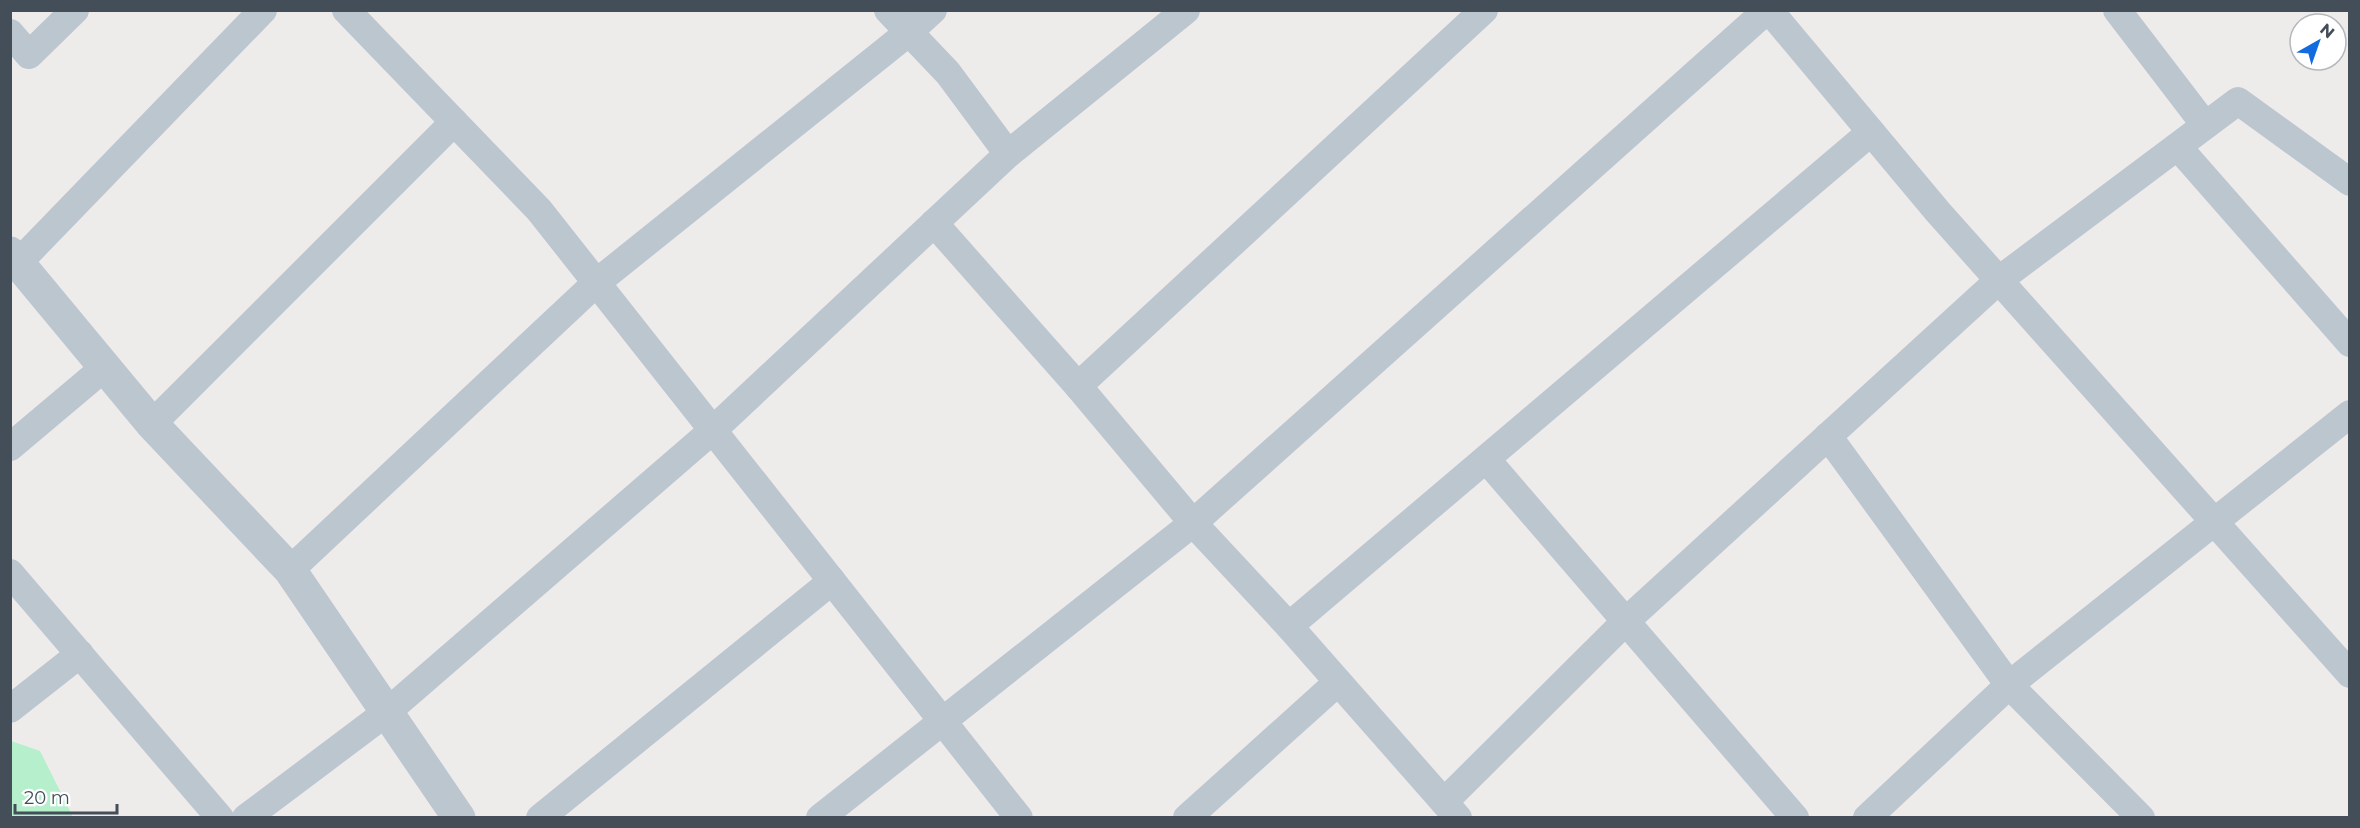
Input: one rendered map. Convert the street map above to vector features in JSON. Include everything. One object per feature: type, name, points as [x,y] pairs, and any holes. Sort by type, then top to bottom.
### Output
[{"type":"street","points":[[10,33],[29,55],[75,10]]},
{"type":"street","points":[[263,10],[15,258],[152,424],[290,570],[459,818]]},
{"type":"street","points":[[346,10],[539,210],[1019,818]]},
{"type":"street","points":[[888,10],[948,73],[1008,154]]},
{"type":"street","points":[[290,570],[596,283],[909,32],[933,10]]},
{"type":"street","points":[[246,818],[387,712],[713,430],[1008,154],[1186,10]]},
{"type":"street","points":[[1078,386],[1484,10]]},
{"type":"street","points":[[820,818],[1193,523],[1768,10],[1999,280],[2349,674]]},
{"type":"street","points":[[2117,10],[2205,125]]},
{"type":"street","points":[[934,223],[1078,386],[1193,523],[1289,626],[1451,810],[1626,621],[1999,280],[2238,101],[2349,182]]},
{"type":"street","points":[[152,424],[454,122]]},
{"type":"street","points":[[1289,626],[1871,132]]},
{"type":"street","points":[[2178,147],[2349,343]]},
{"type":"street","points":[[10,447],[105,367]]},
{"type":"street","points":[[1867,818],[2009,685],[2349,414]]},
{"type":"street","points":[[1828,436],[2009,685],[2141,818]]},
{"type":"street","points":[[1485,459],[1795,818]]},
{"type":"street","points":[[10,573],[220,818]]},
{"type":"street","points":[[540,818],[832,581]]},
{"type":"street","points":[[10,709],[80,654]]},
{"type":"street","points":[[1187,818],[1338,682]]},
{"type":"green space","points":[[11,741],[40,751],[73,817],[11,817]]}]
